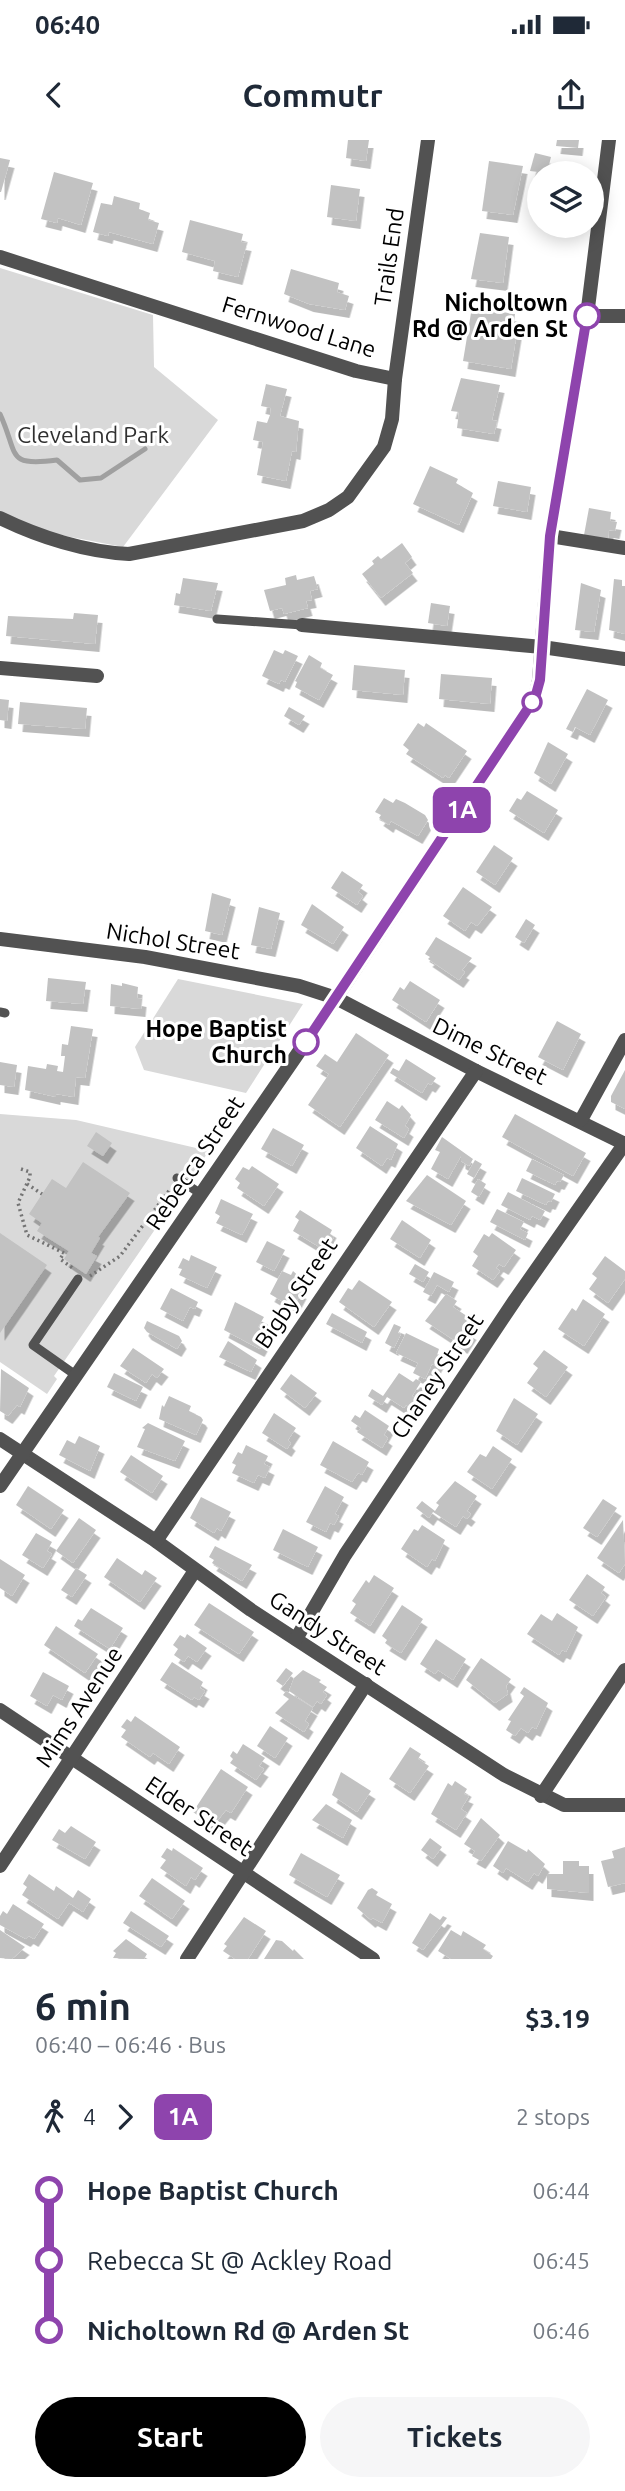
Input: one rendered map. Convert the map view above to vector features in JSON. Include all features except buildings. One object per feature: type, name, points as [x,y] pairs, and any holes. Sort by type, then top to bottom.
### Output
[{"type":"street","name":"Trails End","points":[[395,379],[428,140]]},
{"type":"street","name":"Rebecca Street","points":[[0,1486],[336,998],[535,698],[540,680],[550,536],[587,316],[609,140]]},
{"type":"street","name":"Fernwood Lane","points":[[0,257],[356,371],[395,379],[392,419],[378,455],[348,497],[303,522],[129,554],[109,553],[50,537],[0,518]]},
{"type":"street","points":[[587,316],[625,316]]},
{"type":"street","points":[[550,536],[625,548]]},
{"type":"street","points":[[302,625],[542,647],[625,659]]},
{"type":"street","points":[[0,668],[97,676]]},
{"type":"street","name":"Nichol Street","points":[[0,939],[170,961],[299,986],[336,998]]},
{"type":"street","name":"Dime Street","points":[[336,998],[625,1144]]},
{"type":"street","points":[[581,1120],[625,1040]]},
{"type":"street","name":"Bigby Street","points":[[156,1541],[476,1071]]},
{"type":"street","name":"Chaney Street","points":[[296,1639],[345,1555],[515,1300],[625,1144]]},
{"type":"street","name":"Gandy Street","points":[[0,1439],[156,1541],[194,1572],[504,1775],[541,1796],[564,1805],[625,1805]]},
{"type":"street","name":"Mims Avenue","points":[[0,1866],[194,1572]]},
{"type":"street","points":[[541,1796],[625,1670]]},
{"type":"street","points":[[187,1959],[366,1684]]},
{"type":"street","name":"Elder Street","points":[[0,1710],[373,1959]]},
{"type":"lane","points":[[217,619],[302,625]]},
{"type":"lane","points":[[177,1178],[201,1194]]},
{"type":"lane","points":[[77,1376],[33,1345],[78,1279]]},
{"type":"path","points":[[21,1169],[30,1172],[18,1203],[27,1235],[64,1252],[60,1259],[88,1277],[120,1256],[141,1232],[177,1178]]},
{"type":"path","points":[[27,1184],[42,1194]]},
{"type":"green space","name":"Cleveland Park","points":[[0,268],[153,315],[154,367],[218,420],[123,547],[55,534],[0,514]]},
{"type":"green space","points":[[178,979],[303,1004],[246,1093],[144,1070],[135,1047]]},
{"type":"green space","points":[[0,1114],[76,1120],[209,1151],[54,1376],[57,1379],[47,1394],[0,1362]]},
{"type":"waterway","points":[[0,414],[16,455],[29,462],[57,460],[80,480],[101,478],[145,449]]},
{"type":"bus line","name":"1A","points":[[306,1042],[535,698],[540,680],[550,536],[587,316]]},
{"type":"place","name":"Nicholtown Rd @ Arden St","points":[[587,316]]},
{"type":"place","name":"Hope Baptist Church","points":[[306,1042]]}]
